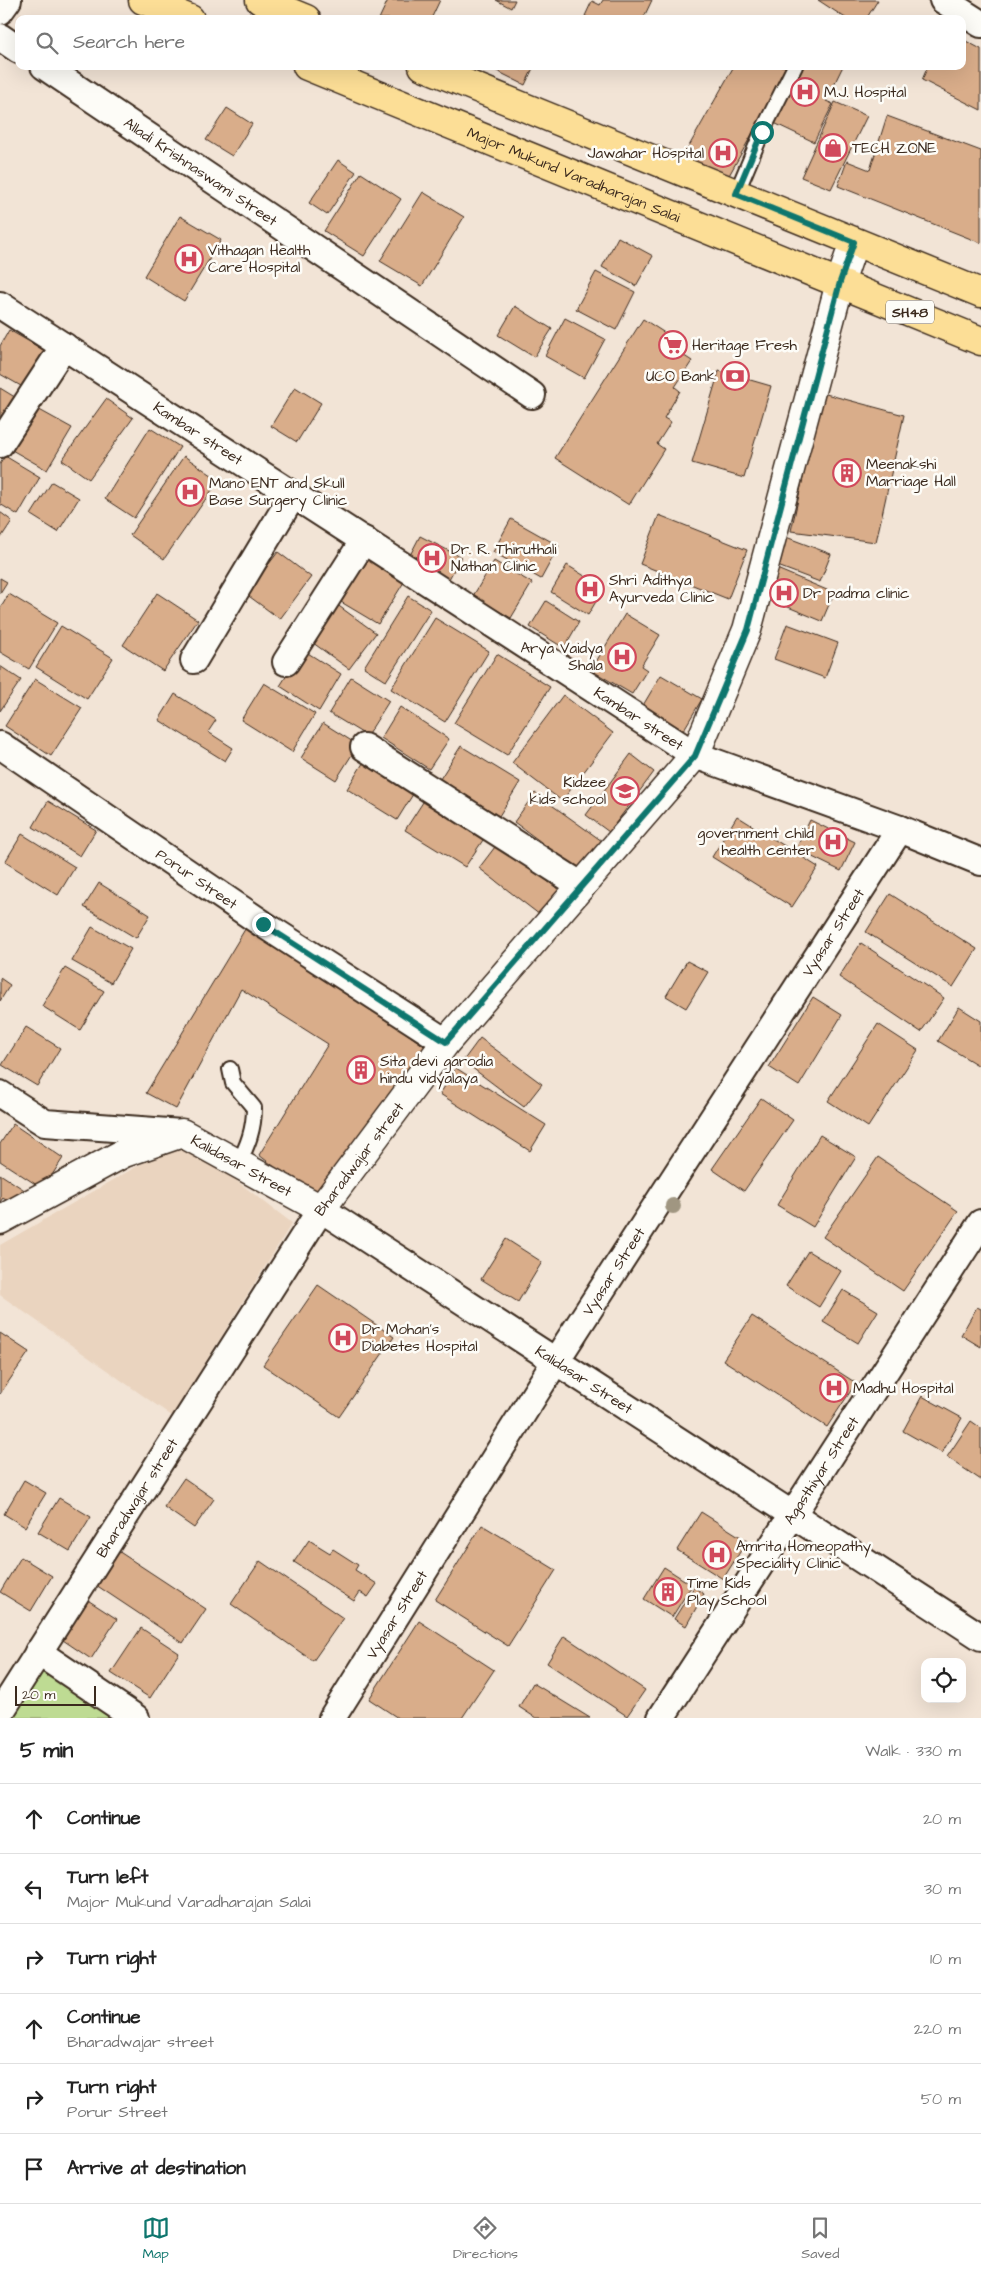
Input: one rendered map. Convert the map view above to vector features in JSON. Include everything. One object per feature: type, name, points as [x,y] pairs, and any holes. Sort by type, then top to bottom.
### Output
[{"type":"main road","points":[[143,0],[183,11]]},
{"type":"main road","points":[[260,0],[296,15]]},
{"type":"main road","name":"Major Mukund Varadharajan Salai","points":[[317,70],[840,282]]},
{"type":"main road","points":[[433,70],[981,293]]},
{"type":"main road","name":"SH48","points":[[840,282],[981,341]]},
{"type":"street","points":[[0,11],[8,0]]},
{"type":"street","points":[[943,0],[981,24]]},
{"type":"street","points":[[0,37],[15,47]]},
{"type":"street","name":"Alladi Krishnaswami Street","points":[[50,70],[532,395]]},
{"type":"street","name":"Bharadwajar street","points":[[0,1713],[321,1209],[446,1042],[695,756],[748,630],[840,282],[854,242]]},
{"type":"street","name":"Kambar street","points":[[0,304],[695,756],[900,829],[981,862]]},
{"type":"street","points":[[0,444],[64,346]]},
{"type":"street","points":[[194,660],[293,495]]},
{"type":"street","points":[[286,662],[364,540]]},
{"type":"street","name":"Porur Street","points":[[0,745],[263,924],[446,1042]]},
{"type":"street","points":[[364,747],[582,886]]},
{"type":"street","name":"Vyasar Street","points":[[332,1718],[555,1362],[900,829]]},
{"type":"street","points":[[0,1094],[45,1123],[182,1133]]},
{"type":"street","points":[[0,1220],[124,1153],[182,1133]]},
{"type":"street","name":"Kalidasar Street","points":[[182,1133],[321,1209],[981,1637]]},
{"type":"street","name":"Agasthiyar Street","points":[[661,1718],[981,1224]]},
{"type":"street","points":[[38,1652],[136,1718]]},
{"type":"lane","points":[[736,194],[762,132],[793,70]]},
{"type":"lane","points":[[230,1069],[233,1083],[254,1108],[254,1126],[247,1147],[238,1164]]},
{"type":"shaded area","points":[[183,1140],[292,1223],[172,1416],[0,1295],[0,1245]]},
{"type":"green space","points":[[38,1652],[139,1718],[0,1718]]},
{"type":"building","points":[[388,0],[440,0],[433,15],[381,15]]},
{"type":"building","points":[[496,0],[515,0],[511,8]]},
{"type":"building","points":[[603,0],[652,0],[645,15],[585,15],[592,1],[600,5]]},
{"type":"building","points":[[818,0],[878,0],[869,15],[841,15]]},
{"type":"building","points":[[966,41],[981,49],[981,110],[922,80],[926,70],[966,70]]},
{"type":"building","points":[[495,70],[532,70],[525,85]]},
{"type":"building","points":[[732,70],[788,70],[727,179],[684,155]]},
{"type":"building","points":[[797,70],[841,70],[826,101],[833,104],[814,142],[772,122]]},
{"type":"building","name":"TECH ZONE","points":[[835,102],[867,116],[831,189],[801,177]]},
{"type":"building","points":[[227,108],[252,124],[232,156],[206,140]]},
{"type":"building","points":[[887,116],[981,151],[981,243],[838,186],[847,161],[870,170]]},
{"type":"building","points":[[338,160],[356,172],[327,215],[309,203]]},
{"type":"building","points":[[361,173],[401,199],[364,256],[324,231]]},
{"type":"building","points":[[423,192],[464,217],[422,286],[380,261]]},
{"type":"building","points":[[180,216],[221,240],[184,301],[144,276]]},
{"type":"building","points":[[618,237],[653,256],[636,286],[602,267]]},
{"type":"building","points":[[596,272],[635,292],[616,330],[576,309]]},
{"type":"building","points":[[515,306],[552,329],[534,357],[498,335]]},
{"type":"building","points":[[565,318],[605,339],[584,378],[545,356]]},
{"type":"building","points":[[643,319],[674,339],[669,346],[692,361],[675,387],[680,391],[664,418],[671,422],[657,444],[664,449],[629,505],[555,458]]},
{"type":"building","points":[[9,330],[49,353],[28,390],[0,374],[0,346]]},
{"type":"building","points":[[719,371],[771,386],[744,478],[692,463]]},
{"type":"building","points":[[295,387],[321,403],[297,442],[271,426]]},
{"type":"building","points":[[0,388],[18,399],[0,428]]},
{"type":"building","name":"Meenakshi Marriage Hall","points":[[822,393],[904,415],[876,542],[791,531]]},
{"type":"building","points":[[106,399],[133,418],[89,479],[62,460]]},
{"type":"building","points":[[34,407],[72,428],[47,470],[10,449]]},
{"type":"building","points":[[150,428],[180,447],[134,518],[105,499]]},
{"type":"building","points":[[5,456],[40,477],[18,515],[0,504],[0,464]]},
{"type":"building","points":[[184,456],[219,480],[164,559],[130,535]]},
{"type":"building","points":[[52,482],[79,498],[58,532],[31,515]]},
{"type":"building","points":[[0,512],[12,521],[0,539]]},
{"type":"building","points":[[659,515],[747,550],[728,599],[640,564]]},
{"type":"building","points":[[511,519],[559,546],[541,579],[493,552]]},
{"type":"building","points":[[420,536],[461,557],[449,579],[408,559]]},
{"type":"building","points":[[786,537],[831,554],[820,582],[775,565]]},
{"type":"building","points":[[278,552],[311,577],[280,619],[246,594]]},
{"type":"building","points":[[362,556],[404,582],[378,624],[336,599]]},
{"type":"building","points":[[494,561],[532,583],[511,618],[473,596]]},
{"type":"building","points":[[567,565],[604,588],[588,615],[551,592]]},
{"type":"building","points":[[777,569],[834,593],[822,621],[764,597]]},
{"type":"building","points":[[0,578],[7,582],[0,593]]},
{"type":"building","points":[[157,593],[198,620],[163,671],[123,645]]},
{"type":"building","points":[[9,594],[57,623],[29,669],[0,652],[0,609]]},
{"type":"building","points":[[408,596],[431,610],[386,681],[364,667]]},
{"type":"building","points":[[546,601],[579,622],[564,648],[530,627]]},
{"type":"building","points":[[336,604],[376,633],[349,669],[309,640]]},
{"type":"building","points":[[625,614],[660,635],[641,666],[647,670],[632,694],[591,670]]},
{"type":"building","points":[[435,618],[489,651],[445,722],[391,689]]},
{"type":"building","points":[[787,624],[838,643],[825,678],[774,659]]},
{"type":"building","points":[[61,626],[113,658],[87,699],[36,667]]},
{"type":"building","points":[[303,650],[341,674],[319,711],[280,686]]},
{"type":"building","points":[[497,654],[550,687],[507,755],[454,723]]},
{"type":"building","points":[[0,666],[21,680],[0,711]]},
{"type":"building","points":[[661,675],[702,699],[683,731],[642,707]]},
{"type":"building","points":[[351,677],[389,701],[367,736],[329,713]]},
{"type":"building","points":[[35,679],[82,708],[51,756],[5,726]]},
{"type":"building","points":[[264,683],[315,714],[292,752],[241,720]]},
{"type":"building","points":[[175,694],[216,720],[208,732],[233,748],[225,761],[159,720]]},
{"type":"building","points":[[563,695],[613,733],[562,801],[512,763]]},
{"type":"building","points":[[400,707],[449,739],[429,769],[381,738]]},
{"type":"building","points":[[323,723],[358,745],[336,780],[301,758]]},
{"type":"building","points":[[461,746],[520,782],[499,816],[440,779]]},
{"type":"building","points":[[631,754],[654,772],[609,832],[586,815]]},
{"type":"building","points":[[365,760],[415,791],[397,820],[347,789]]},
{"type":"building","points":[[535,793],[602,841],[580,871],[514,822]]},
{"type":"building","points":[[425,799],[485,837],[465,867],[405,830]]},
{"type":"building","points":[[48,801],[96,830],[80,856],[33,827]]},
{"type":"building","points":[[737,816],[818,867],[792,907],[712,857]]},
{"type":"building","points":[[810,820],[855,842],[841,871],[796,849]]},
{"type":"building","points":[[22,834],[75,867],[58,895],[5,862]]},
{"type":"building","points":[[498,843],[559,890],[540,915],[479,868]]},
{"type":"building","points":[[99,883],[150,915],[136,938],[84,907]]},
{"type":"building","points":[[890,894],[977,949],[953,987],[866,932]]},
{"type":"building","name":"Sita devi garodia hindu vidyalaya","points":[[250,921],[427,1048],[314,1197],[259,1155],[328,1044],[241,989],[176,1109],[146,1093]]},
{"type":"building","points":[[92,927],[131,949],[111,983],[72,961]]},
{"type":"building","points":[[861,943],[944,998],[921,1032],[839,977]]},
{"type":"building","points":[[687,961],[708,972],[686,1008],[666,996]]},
{"type":"building","points":[[65,968],[104,991],[80,1030],[42,1006]]},
{"type":"building","points":[[0,978],[10,985],[0,1001]]},
{"type":"building","points":[[813,997],[842,1015],[799,1086],[769,1067]]},
{"type":"building","points":[[959,1007],[981,1021],[981,1067],[938,1041]]},
{"type":"building","points":[[878,1024],[918,1050],[868,1127],[828,1101]]},
{"type":"building","points":[[26,1027],[60,1048],[37,1086],[2,1065]]},
{"type":"building","points":[[480,1038],[542,1084],[524,1107],[463,1061]]},
{"type":"building","points":[[456,1068],[546,1125],[530,1151],[440,1094]]},
{"type":"building","points":[[761,1098],[793,1120],[744,1191],[712,1169]]},
{"type":"building","points":[[13,1124],[63,1158],[43,1189],[0,1161],[0,1144]]},
{"type":"building","points":[[820,1135],[856,1157],[813,1227],[777,1205]]},
{"type":"building","points":[[878,1157],[958,1211],[903,1291],[823,1237]]},
{"type":"building","points":[[0,1174],[26,1191],[16,1207],[3,1198],[0,1202]]},
{"type":"building","points":[[506,1239],[542,1262],[518,1302],[481,1279]]},
{"type":"building","points":[[808,1251],[841,1271],[819,1307],[786,1286]]},
{"type":"building","points":[[318,1285],[394,1337],[339,1417],[263,1365]]},
{"type":"building","name":"Madhu Hospital","points":[[843,1290],[878,1311],[858,1343],[823,1322]]},
{"type":"building","points":[[977,1307],[981,1309],[981,1347],[961,1335]]},
{"type":"building","points":[[752,1316],[856,1383],[827,1427],[723,1360]]},
{"type":"building","points":[[0,1333],[29,1352],[0,1394]]},
{"type":"building","points":[[922,1396],[962,1418],[942,1453],[903,1431]]},
{"type":"building","points":[[971,1421],[981,1428],[981,1480],[947,1457]]},
{"type":"building","points":[[184,1478],[214,1499],[194,1528],[164,1507]]},
{"type":"building","points":[[24,1480],[46,1493],[25,1527],[4,1514]]},
{"type":"building","points":[[59,1498],[91,1517],[70,1551],[38,1532]]},
{"type":"building","points":[[701,1512],[747,1541],[723,1579],[677,1550]]},
{"type":"building","points":[[482,1525],[556,1570],[508,1646],[435,1600]]},
{"type":"building","points":[[309,1540],[330,1553],[333,1549],[358,1565],[355,1570],[377,1584],[368,1597],[360,1592],[354,1601],[294,1562]]},
{"type":"building","points":[[112,1547],[206,1609],[183,1643],[90,1581]]},
{"type":"building","points":[[21,1557],[52,1576],[31,1611],[0,1592]]},
{"type":"building","points":[[260,1561],[343,1618],[313,1661],[231,1604]]},
{"type":"building","name":"Time Kids Play School","points":[[664,1567],[692,1585],[672,1617],[644,1599]]},
{"type":"building","points":[[694,1587],[704,1594],[686,1626],[674,1619]]},
{"type":"building","points":[[83,1597],[117,1619],[91,1659],[57,1636]]},
{"type":"building","points":[[419,1621],[494,1670],[462,1718],[398,1718],[369,1699]]},
{"type":"building","points":[[141,1628],[179,1653],[150,1698],[111,1673]]},
{"type":"building","points":[[564,1636],[645,1690],[627,1716],[547,1663]]},
{"type":"building","points":[[533,1683],[590,1718],[536,1718],[519,1707]]},
{"type":"place","name":"M.J. Hospital","points":[[805,92]]},
{"type":"place","name":"TECH ZONE","points":[[833,148]]},
{"type":"place","name":"Jawahar Hospital","points":[[723,153]]},
{"type":"place","name":"Vithagan Health Care Hospital","points":[[189,259]]},
{"type":"place","name":"Heritage Fresh","points":[[673,345]]},
{"type":"place","name":"UCO Bank","points":[[735,376]]},
{"type":"place","name":"Meenakshi Marriage Hall","points":[[847,473]]},
{"type":"place","name":"Mano ENT and Skull Base Surgery Clinic","points":[[190,492]]},
{"type":"place","name":"Dr. R. Thiruthali Nathan Clinic","points":[[432,558]]},
{"type":"place","name":"Shri Adithya Ayurveda Clinic","points":[[590,589]]},
{"type":"place","name":"Dr padma clinic","points":[[784,593]]},
{"type":"place","name":"Arya Vaidya Shala","points":[[622,657]]},
{"type":"place","name":"Kidzee kids school","points":[[625,791]]},
{"type":"place","name":"government child health center","points":[[833,842]]},
{"type":"place","name":"Sita devi garodia hindu vidyalaya","points":[[361,1070]]},
{"type":"place","name":"Dr Mohan's Diabetes Hospital","points":[[343,1338]]},
{"type":"place","name":"Madhu Hospital","points":[[834,1388]]},
{"type":"place","name":"Amrita Homeopathy Speciality Clinic","points":[[717,1555]]},
{"type":"place","name":"Time Kids Play School","points":[[668,1592]]},
{"type":"route","points":[[263,924],[446,1042],[695,756],[748,630],[840,282],[854,242],[736,194],[762,132]]}]
